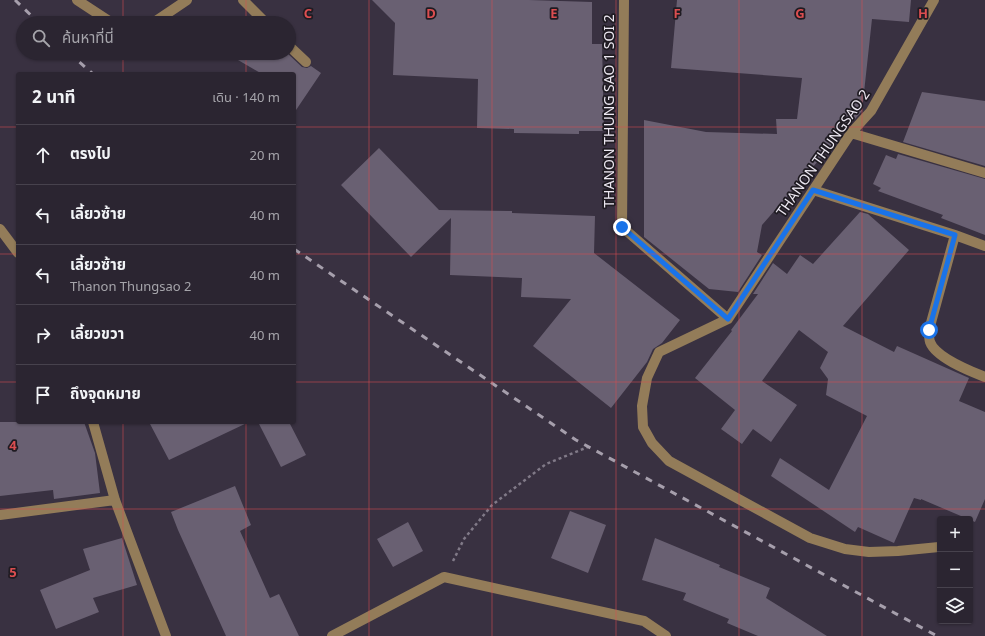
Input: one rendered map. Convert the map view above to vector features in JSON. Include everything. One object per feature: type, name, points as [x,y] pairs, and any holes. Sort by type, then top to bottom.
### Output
[{"type":"street","points":[[77,0],[101,16]]},
{"type":"street","points":[[163,16],[187,0]]},
{"type":"street","points":[[243,0],[259,16]]},
{"type":"street","name":"THANON THUNG SAO 1 SOI 2","points":[[624,0],[622,227],[728,319]]},
{"type":"street","name":"THANON THUNGSAO 2","points":[[728,319],[851,133],[871,111],[934,0]]},
{"type":"street","points":[[296,53],[306,62]]},
{"type":"street","points":[[851,133],[985,173]]},
{"type":"street","points":[[813,190],[985,246]]},
{"type":"street","points":[[0,229],[16,250]]},
{"type":"street","points":[[955,235],[929,330],[930,342],[938,352],[956,365],[985,377]]},
{"type":"street","points":[[728,319],[659,352],[647,378],[642,406],[642,427],[652,443],[669,461],[810,538],[845,549],[869,552],[937,547]]},
{"type":"street","points":[[94,424],[115,500],[166,636]]},
{"type":"street","points":[[0,515],[115,500]]},
{"type":"street","points":[[332,636],[444,577],[644,621],[666,636]]},
{"type":"path","points":[[444,577],[464,538],[492,505],[546,464],[588,447]]},
{"type":"building","points":[[372,0],[529,0],[592,2],[592,44],[602,44],[604,131],[579,131],[579,134],[514,133],[514,129],[477,128],[478,79],[393,75],[395,23]]},
{"type":"building","points":[[677,0],[911,0],[909,22],[872,19],[862,111],[762,225],[757,252],[762,255],[738,292],[709,289],[644,237],[644,120],[706,132],[777,134],[776,119],[797,119],[802,78],[671,68]]},
{"type":"building","points":[[238,60],[294,60],[302,67],[307,68],[311,66],[321,73],[296,110],[296,72],[259,72]]},
{"type":"building","points":[[922,92],[985,101],[985,166],[903,142]]},
{"type":"building","points":[[379,148],[439,210],[512,211],[512,213],[595,216],[594,253],[680,320],[662,343],[653,349],[647,362],[611,408],[533,346],[571,299],[521,297],[522,278],[450,275],[451,218],[411,257],[341,185]]},
{"type":"building","points":[[898,154],[985,179],[985,235],[941,218],[943,215],[878,191],[881,188],[873,184],[886,155],[896,159]]},
{"type":"building","points":[[860,212],[868,214],[909,250],[843,326],[894,352],[897,346],[969,378],[959,401],[985,412],[985,499],[975,522],[973,521],[973,516],[961,516],[921,499],[914,498],[894,543],[858,527],[855,532],[771,476],[780,458],[829,490],[867,416],[826,395],[828,379],[820,368],[828,352],[799,330],[762,381],[797,405],[771,442],[753,429],[742,444],[721,429],[735,410],[695,378],[732,331],[731,330],[758,294],[753,294],[773,263],[787,274],[800,255],[813,264]]},
{"type":"building","points":[[0,422],[16,422],[16,424],[85,424],[95,453],[100,493],[54,499],[53,490],[0,496]]},
{"type":"building","points":[[150,424],[245,424],[169,460]]},
{"type":"building","points":[[259,424],[290,424],[306,455],[281,467]]},
{"type":"building","points":[[235,486],[251,525],[240,531],[270,598],[279,594],[299,636],[226,636],[178,530],[171,512]]},
{"type":"building","points":[[570,511],[606,525],[588,573],[551,558]]},
{"type":"building","points":[[408,522],[423,551],[393,567],[377,539]]},
{"type":"building","points":[[122,538],[137,585],[93,598],[99,612],[56,629],[40,590],[90,570],[83,549]]},
{"type":"building","points":[[655,538],[770,588],[766,598],[827,636],[758,636],[727,623],[729,619],[683,600],[686,593],[642,580]]},
{"type":"railway","points":[[15,0],[32,16]]},
{"type":"railway","points":[[77,60],[91,72]]},
{"type":"railway","points":[[296,250],[576,440],[937,636]]},
{"type":"route","points":[[622,227],[728,319],[813,190],[955,235],[929,330]]}]
